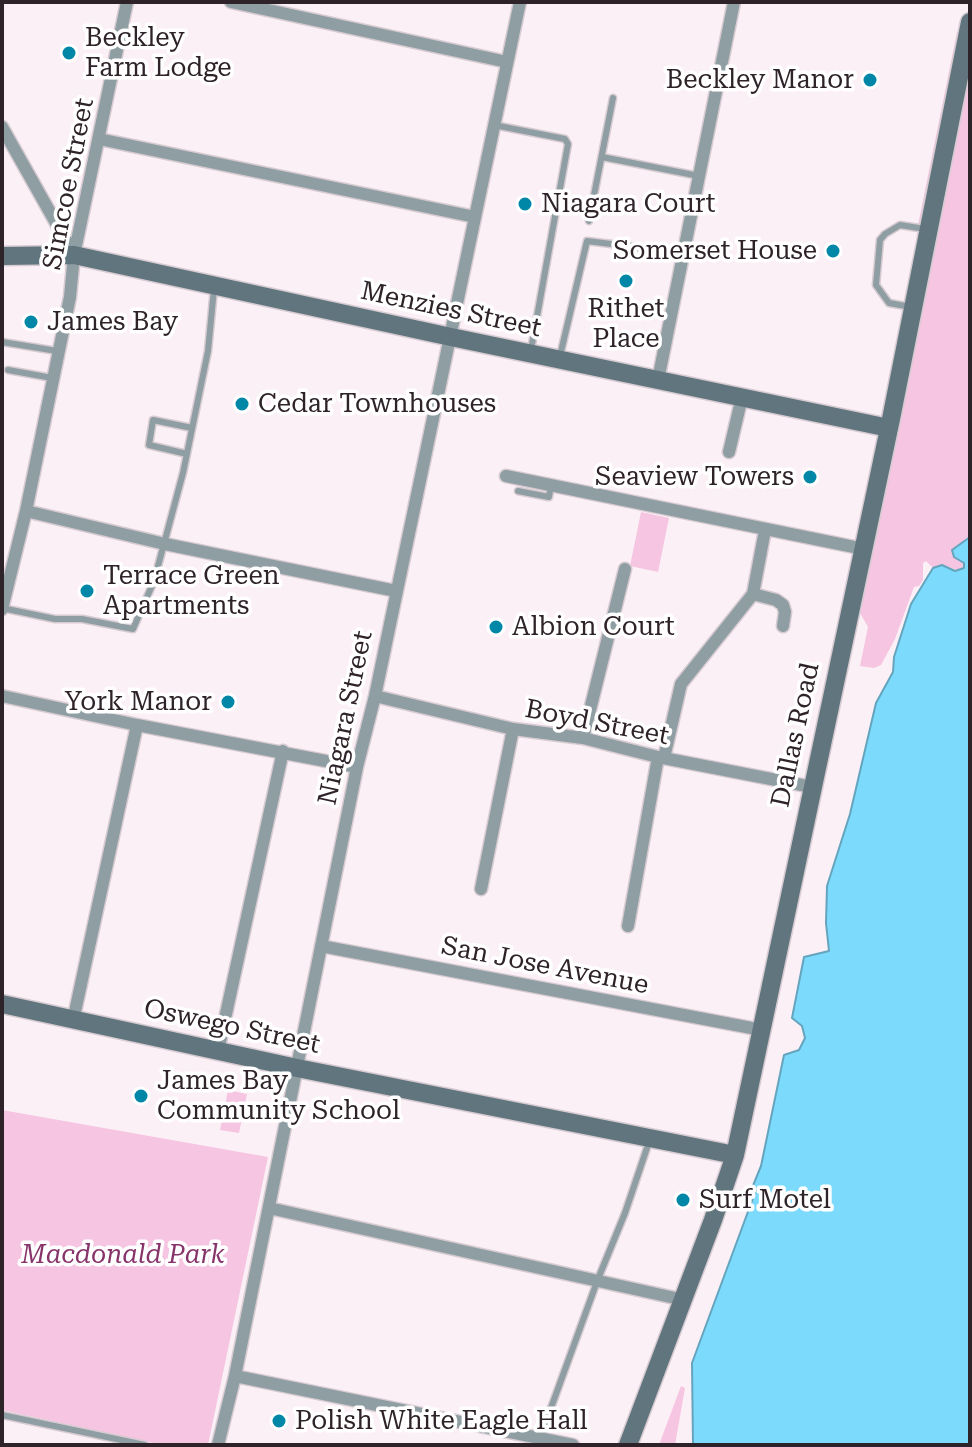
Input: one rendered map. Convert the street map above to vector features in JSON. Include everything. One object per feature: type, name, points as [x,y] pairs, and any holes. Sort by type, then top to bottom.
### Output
[{"type":"street","name":"Simcoe Street","points":[[2,608],[26,511],[70,297],[74,255],[127,2]]},
{"type":"street","points":[[231,2],[507,62]]},
{"type":"street","name":"Niagara Street","points":[[218,1445],[235,1376],[357,767],[375,696],[520,2]]},
{"type":"street","points":[[658,380],[734,2]]},
{"type":"street","name":"Dallas Road","points":[[628,1445],[735,1155],[864,549],[970,22]]},
{"type":"street","points":[[2,127],[74,255]]},
{"type":"street","points":[[99,139],[475,217]]},
{"type":"street","name":"Menzies Street","points":[[2,256],[74,255],[889,428]]},
{"type":"street","points":[[729,452],[742,397]]},
{"type":"street","points":[[506,476],[864,549]]},
{"type":"street","points":[[26,511],[165,544],[396,591]]},
{"type":"street","points":[[628,926],[661,757],[681,684],[753,594],[765,530]]},
{"type":"street","points":[[583,738],[625,569]]},
{"type":"street","points":[[753,594],[783,605],[783,626]]},
{"type":"street","points":[[2,696],[357,767]]},
{"type":"street","name":"Boyd Street","points":[[375,696],[513,729],[583,738],[812,787]]},
{"type":"street","points":[[73,1021],[137,725]]},
{"type":"street","points":[[481,889],[513,729]]},
{"type":"street","points":[[218,1051],[283,751]]},
{"type":"street","name":"San Jose Avenue","points":[[321,946],[762,1030]]},
{"type":"street","name":"Oswego Street","points":[[2,1004],[297,1068],[735,1155]]},
{"type":"street","points":[[269,1208],[684,1300]]},
{"type":"street","points":[[235,1376],[573,1445]]},
{"type":"lane","points":[[589,221],[613,98]]},
{"type":"lane","points":[[494,125],[565,139],[568,144],[530,353]]},
{"type":"lane","points":[[602,157],[699,176]]},
{"type":"lane","points":[[913,307],[889,303],[876,285],[880,240],[900,225],[929,230]]},
{"type":"lane","points":[[559,359],[587,241],[684,253]]},
{"type":"lane","points":[[2,608],[55,619],[82,619],[133,629],[154,581],[187,454],[208,351],[215,285]]},
{"type":"lane","points":[[2,342],[57,351]]},
{"type":"lane","points":[[8,370],[52,378]]},
{"type":"lane","points":[[187,454],[149,445],[153,420],[192,428]]},
{"type":"lane","points":[[518,491],[549,497],[551,485]]},
{"type":"lane","points":[[540,1438],[650,1139]]},
{"type":"lane","points":[[2,1415],[145,1445]]},
{"type":"green space","points":[[957,32],[960,32],[922,223],[918,225]]},
{"type":"green space","points":[[970,71],[970,537],[965,539],[954,557],[964,563],[960,571],[942,565],[933,568],[926,561],[923,563],[923,580],[914,587],[895,639],[881,665],[874,668],[860,666],[868,627],[860,613]]},
{"type":"green space","points":[[641,512],[669,518],[658,572],[630,566]]},
{"type":"green space","points":[[228,1090],[247,1094],[239,1133],[220,1130]]},
{"type":"green space","name":"Macdonald Park","points":[[2,1110],[268,1157],[208,1445],[157,1444],[2,1410]]},
{"type":"green space","points":[[681,1386],[685,1388],[675,1445],[659,1445]]},
{"type":"water","points":[[970,537],[970,1445],[693,1445],[692,1363],[756,1190],[752,1188],[761,1166],[784,1055],[799,1050],[805,1038],[802,1026],[792,1018],[804,957],[829,951],[827,886],[850,814],[876,703],[893,672],[894,657],[911,604],[933,568],[942,565],[955,571],[964,568],[964,563],[954,557],[952,550]]},
{"type":"place","name":"Beckley Farm Lodge","points":[[69,53]]},
{"type":"place","name":"Beckley Manor","points":[[870,80]]},
{"type":"place","name":"Niagara Court","points":[[525,204]]},
{"type":"place","name":"Somerset House","points":[[833,251]]},
{"type":"place","name":"Rithet Place","points":[[626,281]]},
{"type":"place","name":"James Bay","points":[[31,322]]},
{"type":"place","name":"Cedar Townhouses","points":[[242,404]]},
{"type":"place","name":"Seaview Towers","points":[[810,477]]},
{"type":"place","name":"Terrace Green Apartments","points":[[87,591]]},
{"type":"place","name":"Albion Court","points":[[496,627]]},
{"type":"place","name":"York Manor","points":[[228,702]]},
{"type":"place","name":"James Bay Community School","points":[[141,1096]]},
{"type":"place","name":"Surf Motel","points":[[683,1200]]},
{"type":"place","name":"Polish White Eagle Hall","points":[[279,1421]]}]
